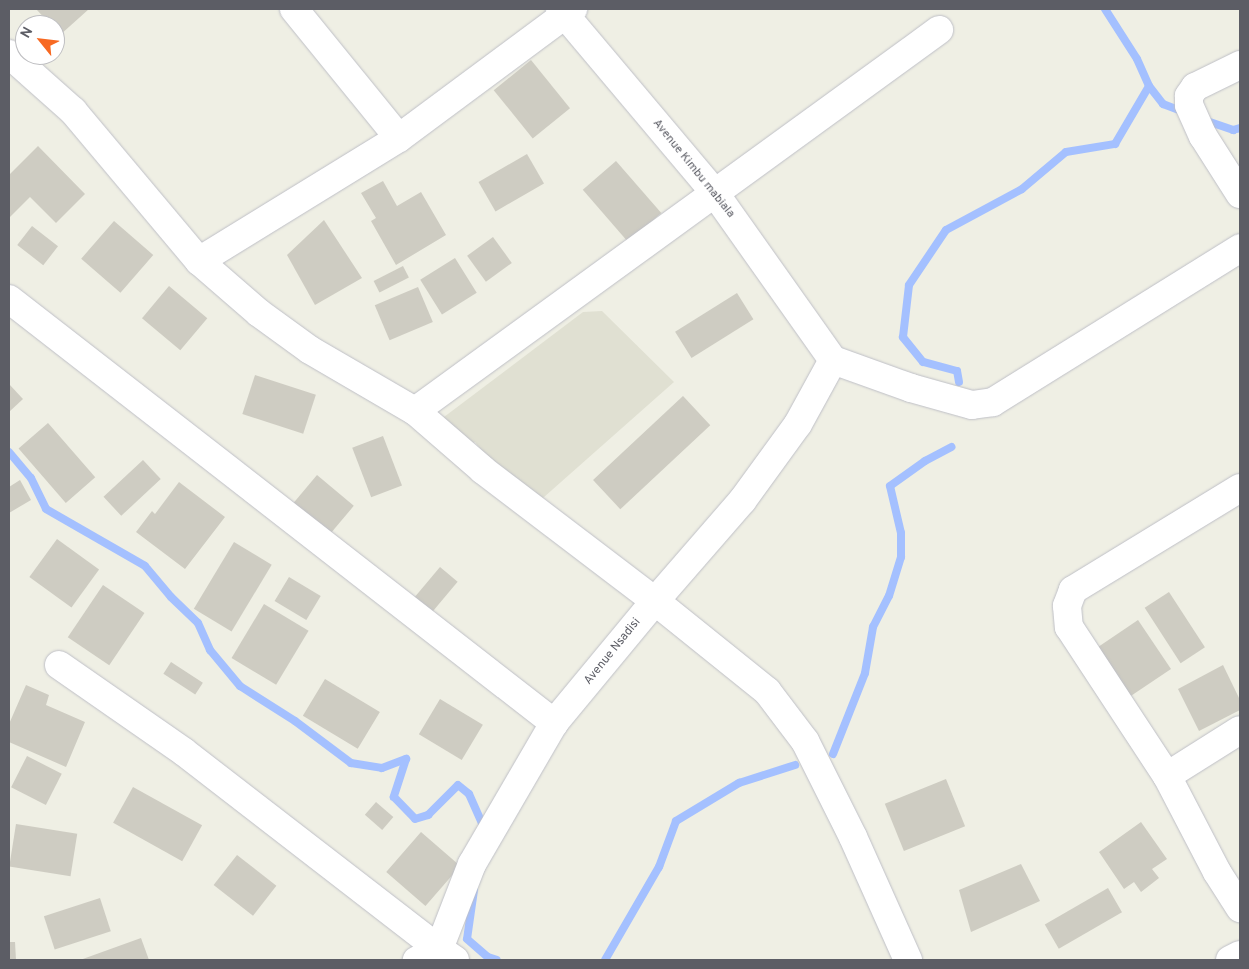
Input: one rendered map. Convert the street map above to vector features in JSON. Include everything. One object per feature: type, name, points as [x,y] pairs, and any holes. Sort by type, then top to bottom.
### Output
[{"type":"street","points":[[294,9],[399,138]]},
{"type":"street","points":[[199,261],[399,138],[566,11]]},
{"type":"street","name":"Avenue Kimbu mabiala","points":[[566,11],[714,192],[833,360]]},
{"type":"street","points":[[415,411],[939,30]]},
{"type":"street","points":[[9,54],[73,111],[199,261],[259,313],[310,350],[415,411],[483,470],[655,601],[767,691],[806,741],[853,837],[908,960]]},
{"type":"street","points":[[1240,65],[1195,87],[1190,96],[1189,105],[1203,136],[1240,194]]},
{"type":"street","points":[[833,360],[911,388],[972,406],[993,402],[1240,248]]},
{"type":"street","points":[[9,299],[554,723]]},
{"type":"street","name":"Avenue Nsadisi","points":[[437,956],[472,864],[554,723],[655,601],[742,501],[798,424],[833,360]]},
{"type":"street","points":[[1240,488],[1073,590],[1067,606],[1069,627],[1167,776],[1217,872],[1240,908]]},
{"type":"street","points":[[59,665],[184,752],[437,956]]},
{"type":"street","points":[[1167,776],[1240,730]]},
{"type":"street","points":[[1230,960],[1240,956]]},
{"type":"shaded area","points":[[602,311],[674,382],[526,513],[498,471],[475,442],[469,445],[440,420],[583,312]]},
{"type":"building","points":[[36,9],[89,9],[65,31],[65,15],[42,15]]},
{"type":"building","points":[[531,60],[570,108],[533,138],[494,90]]},
{"type":"building","points":[[38,146],[85,194],[56,223],[30,197],[9,218],[9,175]]},
{"type":"building","points":[[527,154],[544,183],[496,211],[479,182]]},
{"type":"building","points":[[616,161],[661,213],[628,242],[583,190]]},
{"type":"building","points":[[383,181],[397,206],[421,192],[446,235],[396,265],[371,221],[376,218],[361,193]]},
{"type":"building","points":[[324,220],[362,278],[315,305],[287,255]]},
{"type":"building","points":[[114,221],[153,255],[120,293],[81,259]]},
{"type":"building","points":[[32,226],[58,246],[43,265],[17,245]]},
{"type":"building","points":[[493,237],[512,263],[486,282],[467,256]]},
{"type":"building","points":[[455,258],[477,293],[442,314],[420,280]]},
{"type":"building","points":[[403,266],[409,278],[379,293],[374,281]]},
{"type":"building","points":[[169,286],[207,318],[180,350],[142,318]]},
{"type":"building","points":[[418,287],[433,322],[390,340],[375,305]]},
{"type":"building","points":[[737,293],[753,319],[692,358],[675,332]]},
{"type":"building","points":[[255,375],[316,395],[303,434],[242,414]]},
{"type":"building","points":[[9,384],[23,399],[9,412]]},
{"type":"building","points":[[683,396],[710,425],[620,509],[593,480]]},
{"type":"building","points":[[48,423],[95,477],[66,503],[19,449]]},
{"type":"building","points":[[383,436],[402,485],[371,497],[352,448]]},
{"type":"building","points":[[143,460],[161,479],[121,516],[104,497]]},
{"type":"building","points":[[317,475],[354,506],[323,543],[286,512]]},
{"type":"building","points":[[20,480],[31,500],[9,513],[9,487]]},
{"type":"building","points":[[179,482],[225,517],[185,569],[136,532],[152,511],[155,514]]},
{"type":"building","points":[[57,539],[99,570],[71,608],[29,577]]},
{"type":"building","points":[[234,542],[272,565],[232,632],[194,609]]},
{"type":"building","points":[[440,567],[458,582],[426,619],[409,605]]},
{"type":"building","points":[[289,577],[321,596],[306,620],[275,601]]},
{"type":"building","points":[[103,585],[144,613],[109,665],[68,637]]},
{"type":"building","points":[[1169,592],[1205,647],[1181,663],[1145,608]]},
{"type":"building","points":[[264,604],[309,631],[276,685],[232,658]]},
{"type":"building","points":[[1138,620],[1171,669],[1130,696],[1097,647]]},
{"type":"building","points":[[171,662],[203,683],[195,694],[163,674]]},
{"type":"building","points":[[1223,665],[1240,700],[1240,710],[1199,731],[1178,689]]},
{"type":"building","points":[[325,679],[380,712],[358,749],[303,716]]},
{"type":"building","points":[[26,685],[49,695],[46,705],[85,722],[66,767],[9,742],[9,724]]},
{"type":"building","points":[[440,699],[483,725],[462,760],[419,734]]},
{"type":"building","points":[[27,756],[62,774],[46,805],[11,787]]},
{"type":"building","points":[[946,779],[965,826],[904,851],[885,804]]},
{"type":"building","points":[[133,787],[202,825],[182,861],[113,823]]},
{"type":"building","points":[[376,802],[393,817],[382,830],[365,815]]},
{"type":"building","points":[[1141,822],[1167,859],[1152,869],[1159,878],[1141,892],[1134,882],[1124,889],[1099,852]]},
{"type":"building","points":[[16,824],[77,834],[71,876],[9,866]]},
{"type":"building","points":[[421,832],[460,866],[425,906],[386,872]]},
{"type":"building","points":[[237,855],[276,886],[253,916],[214,885]]},
{"type":"building","points":[[1021,864],[1040,901],[971,932],[959,890]]},
{"type":"building","points":[[1108,888],[1122,912],[1059,949],[1045,924]]},
{"type":"building","points":[[100,898],[111,931],[55,950],[44,916]]},
{"type":"building","points":[[141,938],[149,960],[80,960]]},
{"type":"building","points":[[9,942],[15,942],[16,960],[9,960]]},
{"type":"waterway","points":[[1105,9],[1137,59],[1149,86],[1163,104],[1184,112]]},
{"type":"waterway","points":[[959,382],[957,371],[923,362],[903,337],[909,285],[946,230],[1022,189],[1066,152],[1115,144],[1149,86]]},
{"type":"waterway","points":[[1204,120],[1233,130],[1240,128]]},
{"type":"waterway","points":[[833,754],[865,673],[873,627],[889,596],[901,557],[901,533],[890,486],[925,461],[951,447]]},
{"type":"waterway","points":[[9,452],[31,478],[46,509],[145,566],[171,597],[198,623],[210,650],[240,686],[295,721],[351,763],[382,768],[406,759],[394,797],[415,819],[428,815],[458,785],[469,794],[483,825]]},
{"type":"waterway","points":[[605,960],[659,867],[676,821],[739,783],[795,765]]},
{"type":"waterway","points":[[474,890],[467,939],[488,957],[497,960]]}]
